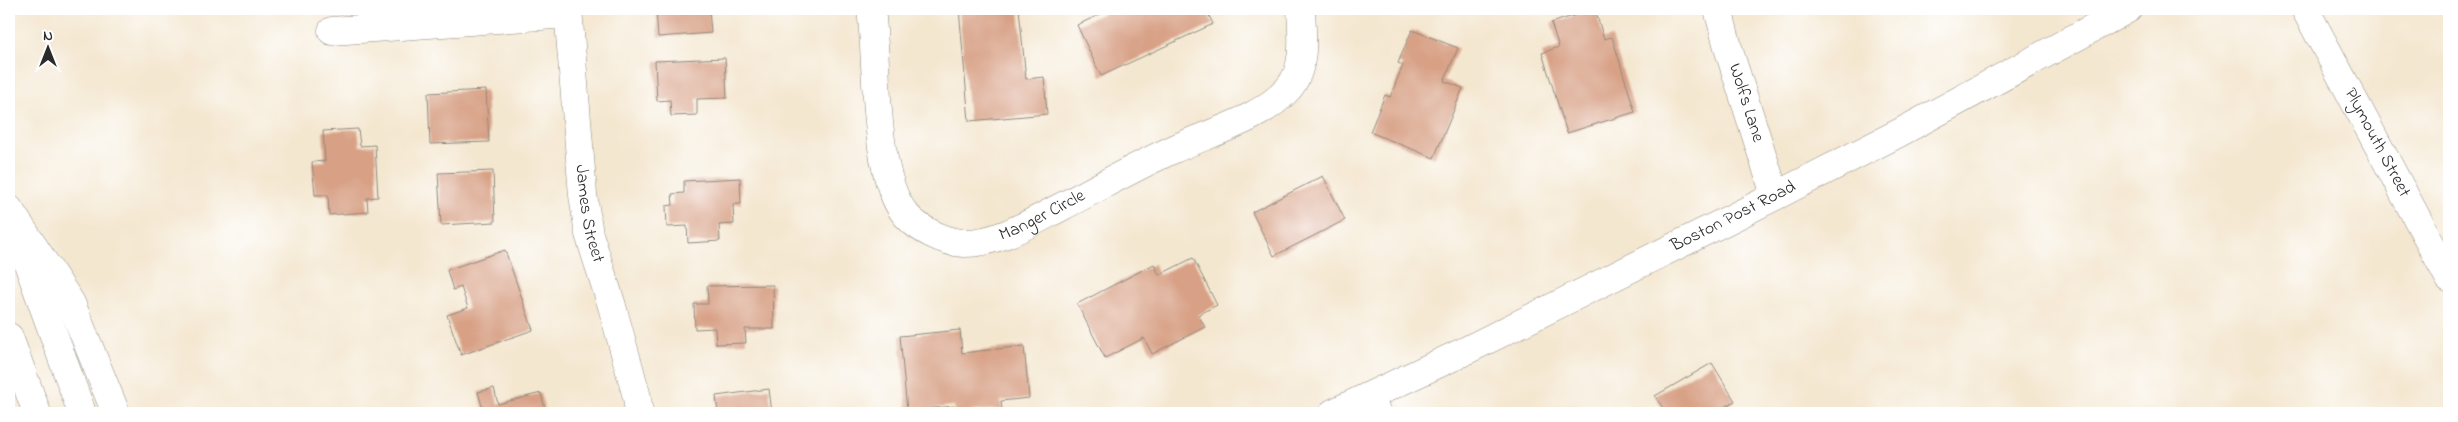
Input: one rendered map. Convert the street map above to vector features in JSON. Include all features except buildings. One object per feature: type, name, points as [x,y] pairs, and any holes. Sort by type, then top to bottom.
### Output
[{"type":"main road","name":"Manger Circle","points":[[871,9],[877,106],[890,182],[906,215],[923,229],[962,243],[987,240],[1026,225],[1172,150],[1244,119],[1276,101],[1290,87],[1301,62],[1301,9]]},
{"type":"main road","name":"Wolfs Lane","points":[[1718,9],[1729,51],[1775,195]]},
{"type":"main road","name":"Boston Post Road","points":[[1334,413],[1373,405],[1775,195],[1899,133],[2128,9]]},
{"type":"main road","name":"Plymouth Street","points":[[2305,9],[2449,278]]},
{"type":"main road","points":[[332,31],[568,11]]},
{"type":"main road","name":"James Street","points":[[568,11],[583,195],[589,234],[612,306],[637,397],[639,413]]},
{"type":"main road","points":[[9,209],[82,413]]},
{"type":"main road","points":[[9,209],[71,303],[116,413]]},
{"type":"main road","points":[[9,337],[37,413]]}]
